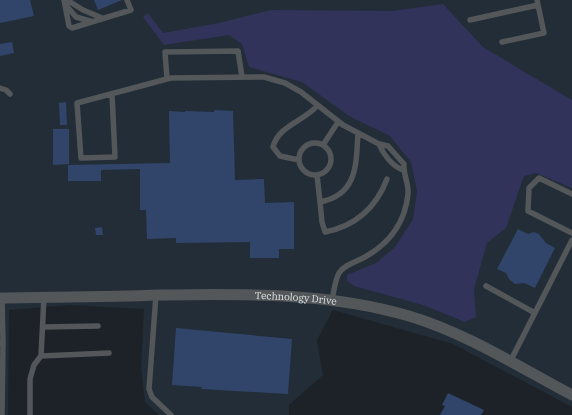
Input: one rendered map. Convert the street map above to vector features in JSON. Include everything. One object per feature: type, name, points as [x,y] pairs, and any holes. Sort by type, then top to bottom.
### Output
[{"type":"street","name":"Technology Drive","points":[[1,298],[276,295],[332,300],[409,316],[451,332],[572,395]]},
{"type":"lane","points":[[65,1],[70,27],[132,10],[127,0]]},
{"type":"lane","points":[[65,1],[102,18]]},
{"type":"lane","points":[[65,1],[76,17],[92,21]]},
{"type":"lane","points":[[470,20],[538,3],[544,33],[502,42]]},
{"type":"lane","points":[[167,79],[165,52],[238,51],[242,76]]},
{"type":"lane","points":[[112,94],[115,157],[81,158],[77,103],[167,79],[242,76],[264,77],[285,83],[301,92],[338,122],[379,144],[388,146],[404,164],[403,170],[408,193],[401,221],[393,235],[384,245],[345,267],[338,274],[332,300]]},
{"type":"lane","points":[[0,88],[6,90],[10,94]]},
{"type":"lane","points":[[299,160],[280,156],[275,151],[274,142],[286,129],[317,106]]},
{"type":"lane","points":[[323,145],[338,122]]},
{"type":"lane","points":[[320,202],[330,200],[344,191],[350,183],[355,170],[358,133]]},
{"type":"lane","points":[[316,143],[323,145],[328,150],[331,160],[327,170],[317,175],[305,172],[301,168],[299,160],[300,153],[306,146],[316,143]]},
{"type":"lane","points":[[317,175],[322,222],[325,232],[349,225],[368,211],[379,196],[387,179]]},
{"type":"lane","points":[[572,194],[539,178],[529,188],[528,211],[572,233]]},
{"type":"lane","points":[[510,362],[572,240]]},
{"type":"lane","points":[[486,286],[535,313]]},
{"type":"lane","points":[[156,296],[149,389],[152,397],[171,415]]},
{"type":"lane","points":[[30,415],[30,379],[34,365],[41,356],[44,297]]},
{"type":"lane","points":[[1,298],[2,415]]},
{"type":"lane","points":[[43,327],[98,326]]},
{"type":"lane","points":[[41,356],[109,353]]},
{"type":"shaded area","points":[[0,0],[572,0],[572,407],[453,344],[333,310],[317,340],[323,375],[289,405],[289,415],[159,415],[145,402],[141,366],[144,309],[70,305],[9,310],[8,415],[0,415]]},
{"type":"shaded area","points":[[443,4],[483,47],[572,100],[572,188],[536,173],[524,176],[506,228],[487,243],[474,289],[476,317],[465,322],[423,305],[354,286],[347,281],[347,275],[376,263],[395,247],[413,219],[417,191],[411,162],[390,136],[349,116],[302,82],[249,67],[242,44],[229,35],[164,45],[143,17],[148,13],[163,33],[219,23],[271,10],[392,11]]},
{"type":"building","points":[[0,0],[30,0],[34,16],[0,23]]},
{"type":"building","points":[[94,0],[122,0],[98,10]]},
{"type":"building","points":[[12,42],[14,53],[0,56],[0,44]]},
{"type":"building","points":[[66,102],[67,125],[60,125],[59,103]]},
{"type":"building","points":[[214,110],[233,111],[235,180],[264,179],[265,203],[294,202],[294,249],[279,249],[279,258],[250,258],[250,242],[176,243],[176,238],[147,239],[146,210],[140,210],[140,169],[101,170],[101,181],[68,181],[68,165],[170,163],[169,111],[214,112]]},
{"type":"building","points":[[53,129],[69,129],[69,164],[53,165]]},
{"type":"building","points":[[102,227],[103,235],[96,235],[95,228]]},
{"type":"building","points":[[518,229],[528,234],[534,232],[539,234],[546,243],[555,248],[535,288],[524,283],[515,284],[509,279],[506,273],[497,269]]},
{"type":"building","points":[[176,328],[292,339],[288,394],[201,389],[202,387],[172,385]]},
{"type":"building","points":[[448,393],[484,410],[481,415],[440,415],[445,406],[442,405]]}]
